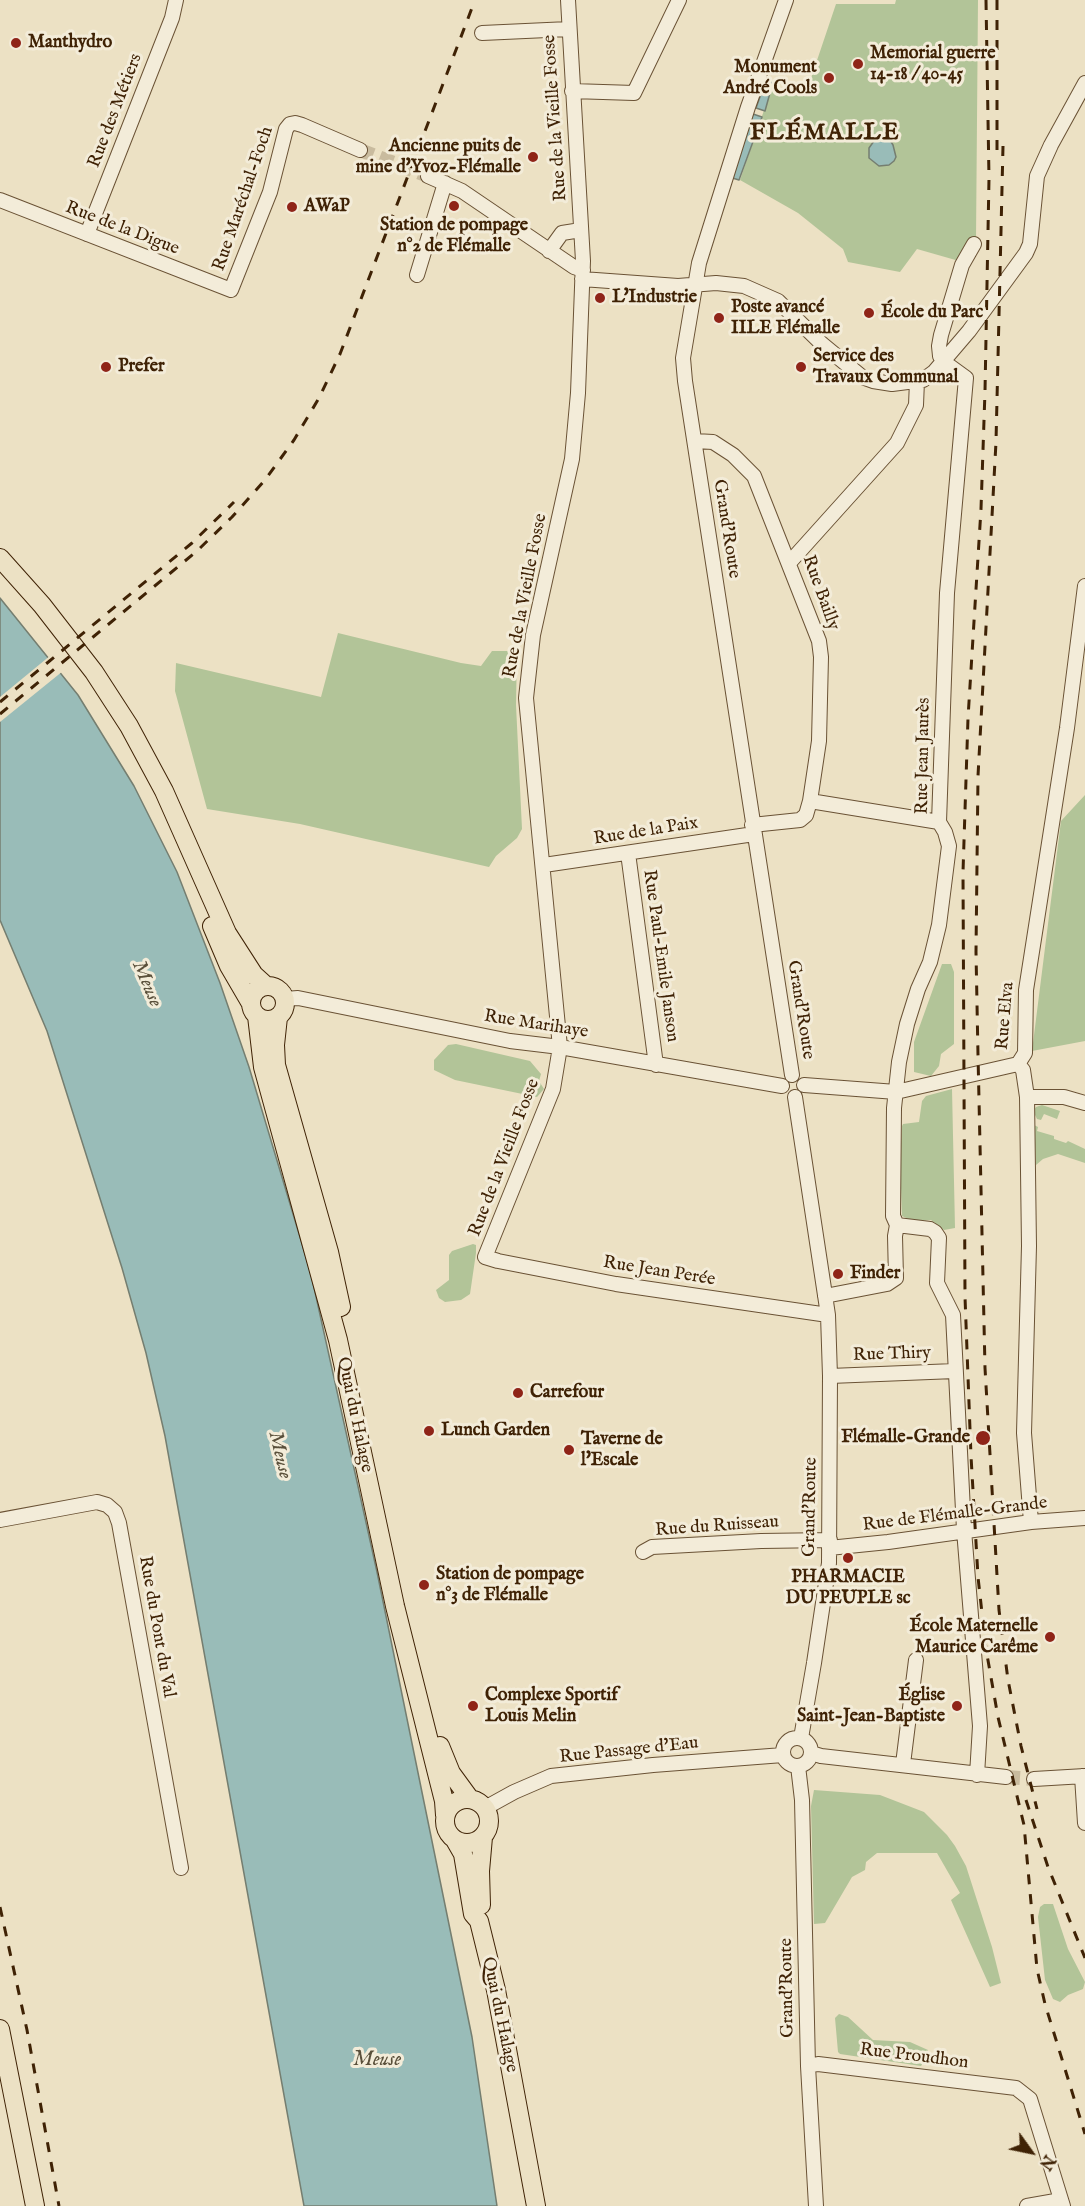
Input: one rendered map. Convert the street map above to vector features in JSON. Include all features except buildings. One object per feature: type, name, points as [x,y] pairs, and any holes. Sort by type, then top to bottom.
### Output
[{"type":"main road","points":[[0,558],[42,605],[94,672],[129,726],[164,791],[227,933],[254,975],[266,985],[280,990],[285,999],[284,1009],[278,1017],[265,1020],[253,1009],[228,966],[155,792],[120,729],[35,611],[0,572]]},
{"type":"main road","points":[[253,1009],[253,993],[266,985]]},
{"type":"main road","name":"Quai du Halage","points":[[253,1009],[263,1067],[338,1340],[395,1606],[444,1801],[446,1829],[463,1854],[473,1914],[479,1921],[496,1990],[536,2206]]},
{"type":"main road","name":"Quai du Halage","points":[[278,1017],[275,1045],[276,1065],[329,1252],[406,1609],[441,1749],[456,1784],[477,1803],[489,1820],[489,1826],[483,1837],[479,1883],[483,1914],[479,1921]]},
{"type":"main road","points":[[446,1815],[458,1800],[477,1803]]},
{"type":"main road","points":[[455,1840],[469,1844],[483,1837]]},
{"type":"main road","points":[[0,2029],[35,2206]]},
{"type":"street","name":"Rue des Métiers","points":[[87,234],[172,18],[176,0]]},
{"type":"street","name":"Rue de la Vieille Fosse","points":[[485,1257],[553,1089],[560,1047],[526,698],[533,635],[572,459],[578,393],[582,275],[581,230],[568,0]]},
{"type":"street","points":[[572,91],[634,93],[679,0]]},
{"type":"street","name":"Grand'Route","points":[[786,0],[748,107],[699,263],[683,358],[792,1075]]},
{"type":"street","points":[[482,33],[569,29]]},
{"type":"street","points":[[428,176],[471,196],[582,275],[678,286],[716,283],[744,286],[778,301],[822,344],[862,377],[892,384],[917,381],[929,376],[944,362],[998,294],[1026,253],[1030,244],[1037,176],[1085,83]]},
{"type":"street","name":"Rue Maréchal-Foch","points":[[231,290],[270,192],[286,129],[290,124],[302,125],[360,150]]},
{"type":"street","points":[[417,275],[445,183]]},
{"type":"street","name":"Rue de la Digue","points":[[0,200],[231,290]]},
{"type":"street","points":[[549,251],[562,233],[581,230]]},
{"type":"street","points":[[944,362],[940,356],[941,335],[962,265],[974,244]]},
{"type":"street","name":"Rue Jean Jaurès","points":[[825,1296],[887,1284],[896,1278],[897,1225],[893,1216],[896,1092],[899,1062],[907,1024],[918,989],[930,962],[944,894],[949,846],[939,822],[947,593],[966,378],[944,362]]},
{"type":"street","points":[[790,562],[897,443],[916,405],[917,381]]},
{"type":"street","name":"Rue Bailly","points":[[694,441],[712,442],[733,455],[754,476],[790,562],[819,641],[821,657],[819,741],[810,801]]},
{"type":"street","name":"Rue Elva","points":[[1031,1522],[1024,1433],[1029,1246],[1027,1097],[1023,1070],[1018,1064],[1025,1053],[1026,990],[1064,750],[1085,586]]},
{"type":"street","points":[[753,829],[800,820],[806,815],[810,801],[939,822]]},
{"type":"street","name":"Rue de la Paix","points":[[544,865],[628,853],[753,829]]},
{"type":"street","name":"Rue Paul-Emile Janson","points":[[628,853],[656,1065]]},
{"type":"street","name":"Rue Marihaye","points":[[285,999],[298,998],[510,1041],[560,1047],[782,1086]]},
{"type":"street","points":[[804,1085],[896,1092],[1018,1064]]},
{"type":"street","points":[[792,1075],[802,1079],[804,1085],[803,1090],[795,1097],[784,1092],[782,1086],[787,1077],[792,1075]]},
{"type":"street","name":"Grand'Route","points":[[795,1097],[828,1315],[830,1376],[830,1544],[801,1738]]},
{"type":"street","points":[[1027,1097],[1064,1097],[1085,1103]]},
{"type":"street","points":[[897,1225],[930,1229],[939,1238],[938,1283],[953,1315],[964,1530],[980,1726],[977,1775]]},
{"type":"street","name":"Rue Jean Perée","points":[[485,1257],[637,1287],[828,1315]]},
{"type":"street","name":"Rue Thiry","points":[[830,1376],[955,1371]]},
{"type":"street","name":"Rue du Pont du Val","points":[[0,1520],[97,1502],[115,1512],[119,1523],[181,1868]]},
{"type":"street","name":"Rue de Flémalle-Grande","points":[[830,1544],[888,1542],[964,1530],[1085,1518]]},
{"type":"street","name":"Rue du Ruisseau","points":[[643,1552],[652,1547],[761,1541],[830,1544]]},
{"type":"street","points":[[903,1764],[915,1660]]},
{"type":"street","points":[[796,1737],[809,1745],[811,1753],[808,1760],[798,1766],[786,1761],[782,1750],[787,1741],[796,1737]]},
{"type":"street","points":[[811,1753],[977,1775],[1006,1776]]},
{"type":"street","name":"Rue Passage d'Eau","points":[[477,1803],[514,1792],[551,1776],[783,1755]]},
{"type":"street","name":"Grand'Route","points":[[798,1766],[802,1800],[808,2066],[816,2206]]},
{"type":"street","points":[[1034,1779],[1083,1776],[1085,1822]]},
{"type":"street","name":"Rue Proudhon","points":[[808,2066],[818,2064],[1016,2088],[1030,2099],[1062,2203]]},
{"type":"street","points":[[1027,2206],[1062,2203]]},
{"type":"green space","points":[[896,0],[978,0],[976,239],[959,261],[917,249],[900,272],[848,262],[843,249],[798,213],[740,180],[772,87],[805,96],[836,4],[895,4]]},
{"type":"green space","points":[[338,633],[481,666],[492,651],[517,651],[516,705],[522,829],[517,838],[496,856],[489,867],[300,824],[207,809],[175,691],[176,663],[321,697]]},
{"type":"green space","points":[[1085,795],[1085,1041],[1032,1051],[1061,821]]},
{"type":"green space","points":[[942,964],[951,964],[954,972],[954,1044],[941,1054],[939,1066],[931,1076],[914,1072],[914,1042]]},
{"type":"green space","points":[[456,1044],[530,1061],[541,1074],[539,1081],[544,1089],[537,1097],[455,1080],[434,1070],[434,1060],[448,1045]]},
{"type":"green space","points":[[952,1089],[955,1228],[944,1230],[931,1220],[913,1221],[902,1216],[900,1161],[903,1124],[919,1122],[922,1101],[926,1096]]},
{"type":"green space","points":[[1042,1105],[1060,1111],[1057,1119],[1044,1114],[1041,1120],[1037,1119],[1033,1111]]},
{"type":"green space","points":[[1034,1125],[1038,1127],[1037,1131],[1054,1136],[1054,1139],[1066,1143],[1068,1141],[1085,1149],[1085,1163],[1058,1154],[1043,1159],[1036,1165]]},
{"type":"green space","points":[[476,1245],[476,1253],[470,1294],[461,1300],[445,1302],[439,1298],[436,1290],[449,1280],[449,1255],[452,1251]]},
{"type":"green space","points":[[814,1790],[880,1795],[924,1812],[947,1835],[966,1866],[1001,1983],[990,1987],[951,1900],[960,1893],[937,1853],[877,1853],[866,1862],[865,1870],[852,1877],[825,1923],[814,1924],[811,1806]]},
{"type":"green space","points":[[1044,1904],[1053,1904],[1068,1949],[1085,1982],[1083,1989],[1068,1995],[1060,2002],[1053,1999],[1045,1980],[1038,1917],[1040,1907]]},
{"type":"green space","points":[[839,2014],[848,2017],[873,2040],[910,2042],[928,2050],[925,2060],[921,2066],[840,2054],[835,2018]]},
{"type":"water","points":[[766,80],[773,82],[765,111],[756,108]]},
{"type":"water","points":[[753,114],[762,117],[739,180],[729,177]]},
{"type":"water","points":[[882,138],[890,140],[896,157],[889,165],[879,166],[869,158],[869,148],[874,141]]},
{"type":"water","name":"Meuse","points":[[0,598],[78,695],[134,786],[177,872],[220,983],[249,1067],[311,1274],[377,1572],[472,2037],[497,2206],[304,2206],[165,1436],[146,1353],[122,1268],[47,1031],[0,920]]},
{"type":"pier","points":[[51,655],[63,671],[0,722],[0,697]]},
{"type":"tunnel","points":[[360,150],[428,176]]},
{"type":"tunnel","points":[[1006,1777],[1034,1779]]},
{"type":"railway","points":[[0,714],[197,551],[265,480],[294,440],[319,398],[340,354],[475,0]]},
{"type":"railway","points":[[986,0],[989,178],[985,391],[981,509],[968,718],[963,872],[965,1297],[971,1456],[978,1577],[986,1649],[998,1717],[1024,1825],[1037,1969],[1045,2004],[1085,2134]]},
{"type":"railway","points":[[997,0],[997,155]]},
{"type":"railway","points":[[1003,146],[996,442],[978,776],[976,952],[978,1055],[985,1368],[999,1610],[1008,1680],[1037,1809]]},
{"type":"railway","points":[[0,702],[192,543],[234,502]]},
{"type":"railway","points":[[1026,1800],[1048,1867],[1085,1958]]},
{"type":"railway","points":[[0,1907],[27,2030],[59,2206]]},
{"type":"place","name":"Manthydro","points":[[16,43]]},
{"type":"place","name":"Memorial guerre 14-18 / 40-45","points":[[858,64]]},
{"type":"place","name":"Monument André Cools","points":[[829,78]]},
{"type":"place","name":"Ancienne puits de mine d'Yvoz-Flémalle","points":[[533,157]]},
{"type":"place","name":"Station de pompage n°2 de Flémalle","points":[[454,206]]},
{"type":"place","name":"AWaP","points":[[292,207]]},
{"type":"place","name":"L'Industrie","points":[[600,298]]},
{"type":"place","name":"École du Parc","points":[[869,313]]},
{"type":"place","name":"Poste avancé IILE Flémalle","points":[[719,318]]},
{"type":"place","name":"Prefer","points":[[106,367]]},
{"type":"place","name":"Service des Travaux Communal","points":[[801,367]]},
{"type":"place","name":"Finder","points":[[838,1274]]},
{"type":"place","name":"Carrefour","points":[[518,1393]]},
{"type":"place","name":"Lunch Garden","points":[[429,1431]]},
{"type":"place","name":"Flémalle-Grande","points":[[983,1438]]},
{"type":"place","name":"Taverne de l'Escale","points":[[569,1450]]},
{"type":"place","name":"PHARMACIE DU PEUPLE sc","points":[[848,1558]]},
{"type":"place","name":"Station de pompage n°3 de Flémalle","points":[[424,1585]]},
{"type":"place","name":"École Maternelle Maurice Carême","points":[[1050,1637]]},
{"type":"place","name":"Complexe Sportif Louis Melin","points":[[473,1706]]},
{"type":"place","name":"Église Saint-Jean-Baptiste","points":[[957,1706]]},
{"type":"district","name":"FLÉMALLE","points":[[825,134]]}]
